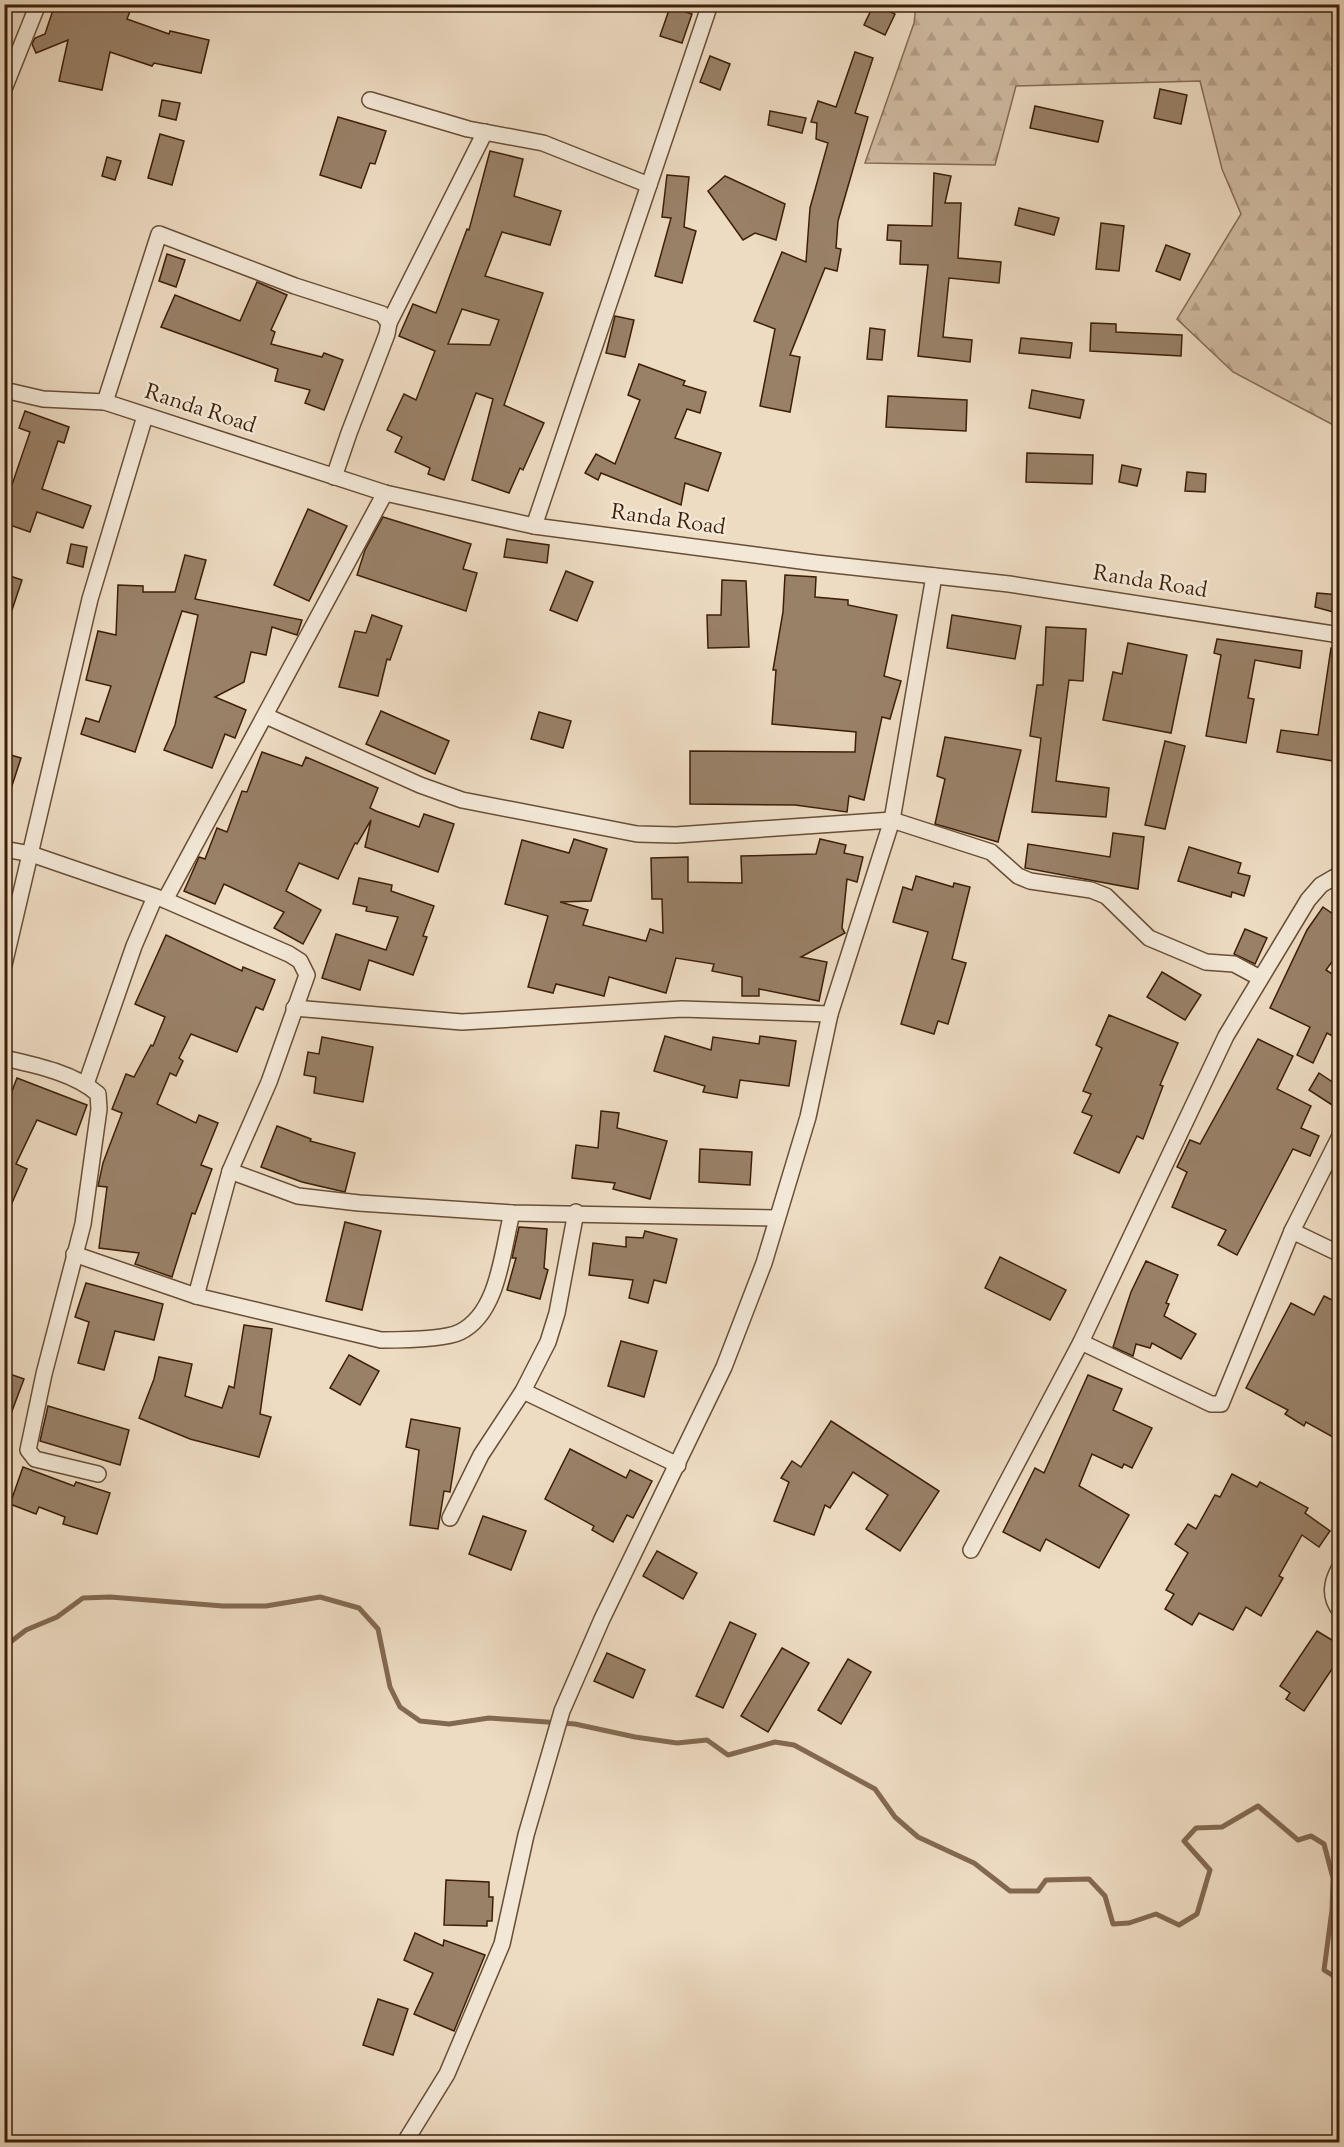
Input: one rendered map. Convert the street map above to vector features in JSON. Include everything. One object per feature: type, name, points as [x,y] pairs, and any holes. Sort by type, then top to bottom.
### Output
[{"type":"street","points":[[4,89],[38,4]]},
{"type":"street","points":[[534,526],[710,4]]},
{"type":"street","points":[[370,100],[485,132],[553,146],[649,185]]},
{"type":"street","points":[[334,477],[387,334],[389,322],[485,132]]},
{"type":"street","points":[[105,402],[159,234],[295,286],[382,315],[389,322]]},
{"type":"street","name":"Randa Road","points":[[4,390],[43,399],[105,402],[385,493],[534,526],[1009,584],[1340,635]]},
{"type":"street","points":[[4,965],[90,599],[145,416]]},
{"type":"street","points":[[86,1084],[134,946],[266,716],[385,493]]},
{"type":"street","points":[[405,2142],[447,2074],[498,1954],[526,1835],[562,1712],[602,1619],[724,1367],[764,1263],[808,1117],[830,1014],[892,820],[934,576]]},
{"type":"street","points":[[266,716],[420,785],[462,800],[637,834],[676,835],[892,820],[991,852],[1018,876],[1030,881],[1091,890],[1106,896],[1149,938],[1206,962],[1234,964],[1260,978]]},
{"type":"street","points":[[4,849],[31,854],[160,898],[300,961],[307,975],[269,1082],[230,1170],[196,1296]]},
{"type":"street","points":[[971,1550],[1081,1342],[1226,1036],[1308,900],[1322,885],[1340,874]]},
{"type":"street","points":[[294,1008],[462,1022],[682,1009],[830,1014]]},
{"type":"street","points":[[4,1058],[31,1064],[86,1084],[98,1094],[99,1109],[87,1205],[44,1374],[28,1450],[35,1459],[98,1474]]},
{"type":"street","points":[[1081,1342],[1211,1404],[1221,1404],[1292,1231],[1340,1136]]},
{"type":"street","points":[[230,1170],[298,1196],[359,1203],[512,1213],[576,1212],[777,1218]]},
{"type":"street","points":[[450,1518],[480,1455],[523,1391],[548,1342],[557,1314],[576,1212]]},
{"type":"street","points":[[74,1254],[196,1296],[381,1340],[458,1333],[477,1321],[490,1302],[512,1213]]},
{"type":"street","points":[[1292,1231],[1340,1254]]},
{"type":"street","points":[[523,1391],[678,1466]]},
{"type":"street","points":[[1340,1567],[1334,1578],[1331,1594],[1340,1611]]},
{"type":"green space","points":[[916,5],[1339,5],[1339,428],[1233,372],[1177,319],[1241,214],[1222,169],[1200,81],[1016,86],[995,165],[865,163],[914,23]]},
{"type":"building","points":[[55,4],[120,4],[131,9],[127,19],[169,34],[170,31],[209,40],[201,73],[154,63],[152,66],[110,52],[102,90],[59,81],[68,40],[36,53],[32,44],[35,38],[45,34]]},
{"type":"building","points":[[874,4],[895,14],[885,35],[864,25]]},
{"type":"building","points":[[670,7],[692,14],[682,43],[660,36]]},
{"type":"building","points":[[855,52],[873,58],[855,113],[868,117],[838,221],[836,248],[841,249],[837,271],[825,268],[790,355],[800,357],[790,412],[760,406],[775,329],[754,321],[782,252],[806,262],[810,208],[828,143],[816,139],[817,123],[811,122],[818,101],[836,107]]},
{"type":"building","points":[[710,56],[730,64],[720,90],[700,82]]},
{"type":"building","points":[[1160,89],[1187,95],[1181,124],[1154,118]]},
{"type":"building","points":[[162,100],[180,103],[176,120],[159,116]]},
{"type":"building","points":[[1035,106],[1103,121],[1098,142],[1030,128]]},
{"type":"building","points":[[770,111],[806,118],[802,133],[768,125]]},
{"type":"building","points":[[338,117],[386,131],[375,164],[370,163],[361,188],[320,175]]},
{"type":"building","points":[[160,134],[184,141],[172,185],[148,178]]},
{"type":"building","points":[[490,151],[523,159],[514,196],[561,211],[550,245],[502,232],[485,276],[543,293],[504,405],[544,423],[523,470],[520,468],[509,493],[472,480],[493,399],[476,393],[444,480],[428,474],[430,468],[395,452],[402,437],[387,430],[404,394],[416,400],[435,351],[399,336],[413,304],[436,313],[467,229],[469,230]],"holes":[[[462,309],[499,320],[490,345],[448,344]]]},
{"type":"building","points":[[107,157],[121,161],[115,180],[102,176]]},
{"type":"building","points":[[934,173],[951,176],[945,203],[961,203],[958,258],[1001,262],[999,283],[949,278],[943,337],[972,340],[970,362],[918,356],[928,265],[900,264],[901,241],[887,240],[888,225],[932,226]]},
{"type":"building","points":[[667,175],[689,177],[684,227],[696,231],[682,283],[655,276],[671,218],[662,217]]},
{"type":"building","points":[[725,176],[785,204],[776,240],[755,233],[743,240],[708,191]]},
{"type":"building","points":[[1019,208],[1059,218],[1054,235],[1015,225]]},
{"type":"building","points":[[1101,223],[1124,226],[1119,271],[1096,269]]},
{"type":"building","points":[[1166,245],[1190,254],[1180,280],[1156,271]]},
{"type":"building","points":[[167,254],[185,260],[176,287],[159,281]]},
{"type":"building","points":[[257,282],[287,295],[271,330],[275,332],[271,344],[322,357],[324,353],[343,360],[324,410],[305,403],[310,390],[275,381],[278,369],[161,327],[175,295],[240,321]]},
{"type":"building","points":[[615,316],[634,320],[625,357],[606,353]]},
{"type":"building","points":[[1091,323],[1116,324],[1116,332],[1182,335],[1181,356],[1090,351]]},
{"type":"building","points":[[870,328],[885,330],[882,360],[867,359]]},
{"type":"building","points":[[1021,338],[1072,343],[1070,358],[1019,353]]},
{"type":"building","points":[[639,364],[685,381],[683,385],[706,392],[700,413],[687,409],[675,438],[721,453],[708,491],[685,483],[681,505],[601,473],[598,480],[585,473],[596,454],[615,464],[640,400],[628,395]]},
{"type":"building","points":[[1032,390],[1084,400],[1080,418],[1029,408]]},
{"type":"building","points":[[888,396],[967,400],[966,431],[886,427]]},
{"type":"building","points":[[25,411],[69,427],[64,443],[58,441],[42,489],[91,506],[83,528],[37,512],[30,532],[4,523],[4,508],[30,432],[19,428]]},
{"type":"building","points":[[1027,453],[1093,455],[1092,484],[1026,482]]},
{"type":"building","points":[[1122,465],[1141,469],[1137,486],[1119,482]]},
{"type":"building","points":[[1187,472],[1206,474],[1205,492],[1185,491]]},
{"type":"building","points":[[308,509],[347,526],[309,601],[274,585]]},
{"type":"building","points":[[383,517],[471,544],[463,569],[477,573],[466,611],[357,575],[365,550]]},
{"type":"building","points":[[507,539],[549,545],[547,563],[504,557]]},
{"type":"building","points":[[71,544],[87,547],[83,567],[67,563]]},
{"type":"building","points":[[185,555],[206,560],[195,599],[302,620],[297,635],[272,627],[266,655],[251,652],[244,682],[215,697],[246,710],[235,738],[225,734],[212,768],[164,750],[175,725],[198,615],[182,611],[135,752],[81,734],[86,718],[99,722],[111,686],[86,680],[98,631],[116,635],[118,585],[143,586],[143,592],[175,592]]},
{"type":"building","points":[[566,571],[593,582],[577,621],[550,610]]},
{"type":"building","points":[[4,574],[22,580],[7,625],[4,624]]},
{"type":"building","points":[[785,575],[816,577],[815,597],[848,600],[848,605],[897,615],[884,676],[901,681],[890,719],[882,717],[864,800],[849,796],[847,812],[795,805],[690,804],[690,751],[855,752],[856,732],[772,724],[776,670],[773,670],[783,612]]},
{"type":"building","points":[[722,580],[746,581],[749,647],[708,648],[707,615],[721,615]]},
{"type":"building","points":[[1317,593],[1340,595],[1340,614],[1315,607]]},
{"type":"building","points":[[372,615],[402,626],[390,660],[387,659],[378,696],[339,687],[355,631],[366,633]]},
{"type":"building","points":[[952,615],[1021,626],[1015,659],[947,648]]},
{"type":"building","points":[[1046,627],[1086,629],[1083,681],[1069,680],[1056,781],[1109,788],[1106,817],[1032,812],[1041,738],[1030,736],[1037,685],[1043,685]]},
{"type":"building","points":[[1217,639],[1302,651],[1300,668],[1255,660],[1248,698],[1254,699],[1246,743],[1206,736],[1221,655],[1214,653]]},
{"type":"building","points":[[1128,643],[1187,655],[1171,733],[1103,720],[1113,672],[1122,674]]},
{"type":"building","points":[[1331,648],[1340,649],[1340,762],[1277,752],[1281,730],[1318,735]]},
{"type":"building","points":[[381,711],[449,741],[435,774],[366,744]]},
{"type":"building","points":[[539,712],[571,721],[563,748],[531,739]]},
{"type":"building","points":[[945,737],[1021,750],[998,842],[935,824],[945,779],[937,776]]},
{"type":"building","points":[[1165,741],[1185,746],[1165,829],[1145,825]]},
{"type":"building","points":[[262,752],[302,766],[306,757],[378,788],[370,808],[376,811],[419,827],[424,814],[454,824],[438,872],[365,847],[371,820],[357,844],[355,843],[338,879],[299,863],[286,891],[321,910],[303,944],[274,928],[284,912],[224,884],[215,904],[184,891],[199,857],[205,859],[217,828],[227,832],[242,791],[247,792]]},
{"type":"building","points":[[4,753],[21,758],[8,798],[4,798]]},
{"type":"building","points":[[1113,833],[1144,837],[1138,889],[1025,868],[1028,844],[1110,857]]},
{"type":"building","points":[[574,839],[607,849],[591,901],[560,902],[588,910],[583,925],[646,941],[650,929],[663,933],[662,899],[652,899],[651,858],[688,857],[688,882],[742,883],[741,856],[816,854],[820,839],[846,845],[844,853],[863,857],[857,882],[847,879],[842,928],[845,933],[801,957],[827,962],[819,1001],[759,989],[759,996],[742,996],[742,977],[712,971],[714,964],[676,958],[666,993],[609,977],[604,996],[556,984],[553,993],[528,987],[548,916],[505,904],[522,840],[569,853]]},
{"type":"building","points":[[1189,847],[1241,863],[1238,873],[1250,876],[1244,896],[1232,892],[1231,897],[1178,881]]},
{"type":"building","points":[[916,876],[953,887],[954,883],[970,887],[952,959],[966,963],[948,1024],[938,1021],[934,1034],[901,1024],[928,932],[893,922],[903,887],[912,890]]},
{"type":"building","points":[[359,878],[392,885],[391,891],[434,906],[423,936],[427,937],[413,975],[369,960],[360,990],[322,978],[336,934],[386,950],[398,917],[366,911],[367,907],[353,904]]},
{"type":"building","points":[[1323,907],[1340,919],[1340,951],[1326,970],[1340,979],[1340,1040],[1327,1033],[1313,1063],[1297,1055],[1310,1027],[1270,1008],[1307,930]]},
{"type":"building","points":[[1245,929],[1267,938],[1255,964],[1234,954]]},
{"type":"building","points":[[166,935],[242,971],[243,967],[275,980],[263,1010],[256,1007],[237,1052],[191,1034],[179,1058],[183,1061],[176,1076],[170,1073],[157,1104],[196,1123],[199,1115],[218,1123],[201,1165],[212,1169],[195,1214],[192,1213],[172,1277],[135,1264],[139,1253],[99,1248],[107,1187],[98,1186],[103,1163],[122,1113],[112,1109],[126,1074],[134,1077],[151,1045],[153,1046],[165,1017],[135,1004]]},
{"type":"building","points":[[1162,972],[1201,995],[1185,1020],[1147,997]]},
{"type":"building","points":[[1109,1015],[1178,1043],[1160,1085],[1163,1086],[1143,1139],[1137,1136],[1119,1173],[1074,1153],[1092,1116],[1082,1112],[1091,1094],[1083,1091],[1102,1048],[1096,1045]]},
{"type":"building","points":[[665,1036],[711,1050],[713,1037],[759,1044],[760,1036],[796,1041],[789,1086],[740,1080],[737,1098],[703,1092],[705,1086],[654,1071]]},
{"type":"building","points":[[322,1037],[373,1047],[363,1102],[314,1093],[316,1077],[304,1075],[308,1052],[319,1054]]},
{"type":"building","points":[[1258,1039],[1293,1056],[1277,1089],[1311,1106],[1301,1128],[1319,1136],[1310,1156],[1293,1149],[1237,1255],[1218,1245],[1226,1230],[1172,1207],[1187,1172],[1177,1167],[1190,1140],[1200,1144]]},
{"type":"building","points":[[1319,1073],[1340,1087],[1340,1110],[1309,1090]]},
{"type":"building","points":[[17,1078],[87,1105],[76,1135],[37,1120],[16,1164],[27,1169],[4,1221],[4,1112]]},
{"type":"building","points":[[601,1111],[619,1113],[617,1128],[667,1141],[650,1199],[613,1189],[615,1183],[572,1178],[576,1145],[598,1148]]},
{"type":"building","points":[[277,1126],[311,1139],[310,1141],[355,1153],[345,1192],[302,1182],[261,1167]]},
{"type":"building","points":[[700,1149],[752,1152],[750,1185],[699,1182]]},
{"type":"building","points":[[345,1222],[381,1231],[362,1310],[326,1301]]},
{"type":"building","points":[[519,1227],[547,1229],[544,1268],[548,1270],[540,1299],[507,1290],[516,1258],[512,1258]]},
{"type":"building","points":[[645,1231],[677,1239],[666,1283],[654,1280],[648,1303],[629,1298],[633,1280],[589,1275],[593,1243],[626,1247],[626,1237],[643,1238]]},
{"type":"building","points":[[1000,1257],[1066,1290],[1050,1320],[985,1288]]},
{"type":"building","points":[[1146,1261],[1178,1275],[1166,1303],[1169,1304],[1164,1316],[1196,1334],[1181,1359],[1152,1343],[1150,1348],[1136,1344],[1133,1356],[1113,1347],[1131,1292]]},
{"type":"building","points":[[86,1283],[163,1304],[154,1340],[115,1331],[104,1370],[78,1363],[89,1322],[75,1317]]},
{"type":"building","points":[[1324,1296],[1340,1304],[1340,1441],[1306,1422],[1304,1426],[1285,1414],[1288,1410],[1246,1388],[1291,1303],[1314,1315]]},
{"type":"building","points":[[244,1325],[272,1329],[260,1414],[271,1417],[259,1457],[190,1439],[139,1418],[154,1379],[159,1357],[192,1364],[185,1396],[222,1408],[229,1386],[234,1388]]},
{"type":"building","points":[[621,1341],[657,1351],[644,1397],[608,1386]]},
{"type":"building","points":[[349,1355],[379,1371],[360,1405],[330,1388]]},
{"type":"building","points":[[4,1372],[24,1379],[6,1427],[4,1426]]},
{"type":"building","points":[[1088,1375],[1122,1389],[1113,1410],[1152,1428],[1132,1468],[1124,1464],[1122,1468],[1092,1454],[1079,1486],[1129,1515],[1099,1568],[1046,1539],[1040,1551],[1003,1532],[1035,1468],[1044,1473]]},
{"type":"building","points":[[48,1406],[129,1430],[120,1465],[40,1441]]},
{"type":"building","points":[[411,1419],[460,1428],[450,1492],[444,1491],[438,1529],[410,1525],[419,1450],[406,1447]]},
{"type":"building","points":[[831,1421],[939,1491],[900,1551],[866,1529],[888,1495],[853,1472],[830,1508],[825,1505],[814,1535],[774,1521],[789,1482],[781,1478],[792,1461],[801,1467]]},
{"type":"building","points":[[570,1449],[626,1478],[630,1470],[652,1481],[633,1518],[627,1515],[613,1542],[592,1530],[594,1526],[545,1499]]},
{"type":"building","points":[[23,1467],[74,1486],[76,1482],[110,1493],[97,1534],[63,1524],[65,1517],[39,1507],[36,1514],[10,1504]]},
{"type":"building","points":[[1232,1474],[1257,1487],[1260,1482],[1308,1508],[1305,1513],[1330,1531],[1319,1547],[1302,1535],[1279,1576],[1283,1578],[1261,1616],[1246,1607],[1233,1630],[1199,1613],[1192,1625],[1165,1609],[1174,1594],[1166,1590],[1188,1553],[1175,1544],[1188,1524],[1196,1529],[1215,1495],[1220,1497]]},
{"type":"building","points":[[483,1516],[526,1531],[511,1570],[469,1554]]},
{"type":"building","points":[[657,1551],[697,1573],[683,1599],[643,1576]]},
{"type":"building","points":[[730,1622],[756,1634],[723,1708],[696,1696]]},
{"type":"building","points":[[1317,1631],[1340,1645],[1340,1657],[1304,1711],[1286,1699],[1290,1693],[1280,1686]]},
{"type":"building","points":[[782,1648],[809,1663],[768,1732],[741,1716]]},
{"type":"building","points":[[607,1653],[645,1670],[633,1698],[594,1681]]},
{"type":"building","points":[[848,1659],[871,1672],[841,1724],[818,1710]]},
{"type":"building","points":[[446,1880],[489,1882],[489,1897],[493,1897],[492,1921],[487,1921],[487,1926],[444,1925]]},
{"type":"building","points":[[415,1933],[443,1946],[444,1940],[485,1955],[454,2031],[414,2014],[433,1973],[404,1960]]},
{"type":"building","points":[[378,1999],[408,2009],[393,2055],[363,2045]]},
{"type":"waterway","points":[[4,1647],[26,1630],[57,1617],[83,1598],[110,1597],[223,1606],[266,1606],[320,1597],[359,1608],[378,1629],[390,1687],[400,1707],[420,1721],[449,1724],[489,1718],[575,1724],[677,1743],[707,1740],[728,1755],[775,1742],[794,1745],[875,1789],[895,1817],[918,1837],[974,1863],[1010,1891],[1038,1891],[1046,1880],[1089,1879],[1105,1896],[1113,1924],[1129,1923],[1156,1914],[1179,1925],[1197,1914],[1210,1870],[1184,1841],[1196,1828],[1222,1827],[1258,1806],[1298,1840],[1311,1836],[1324,1844],[1333,1878],[1332,1910],[1324,1970],[1340,1980]]}]
